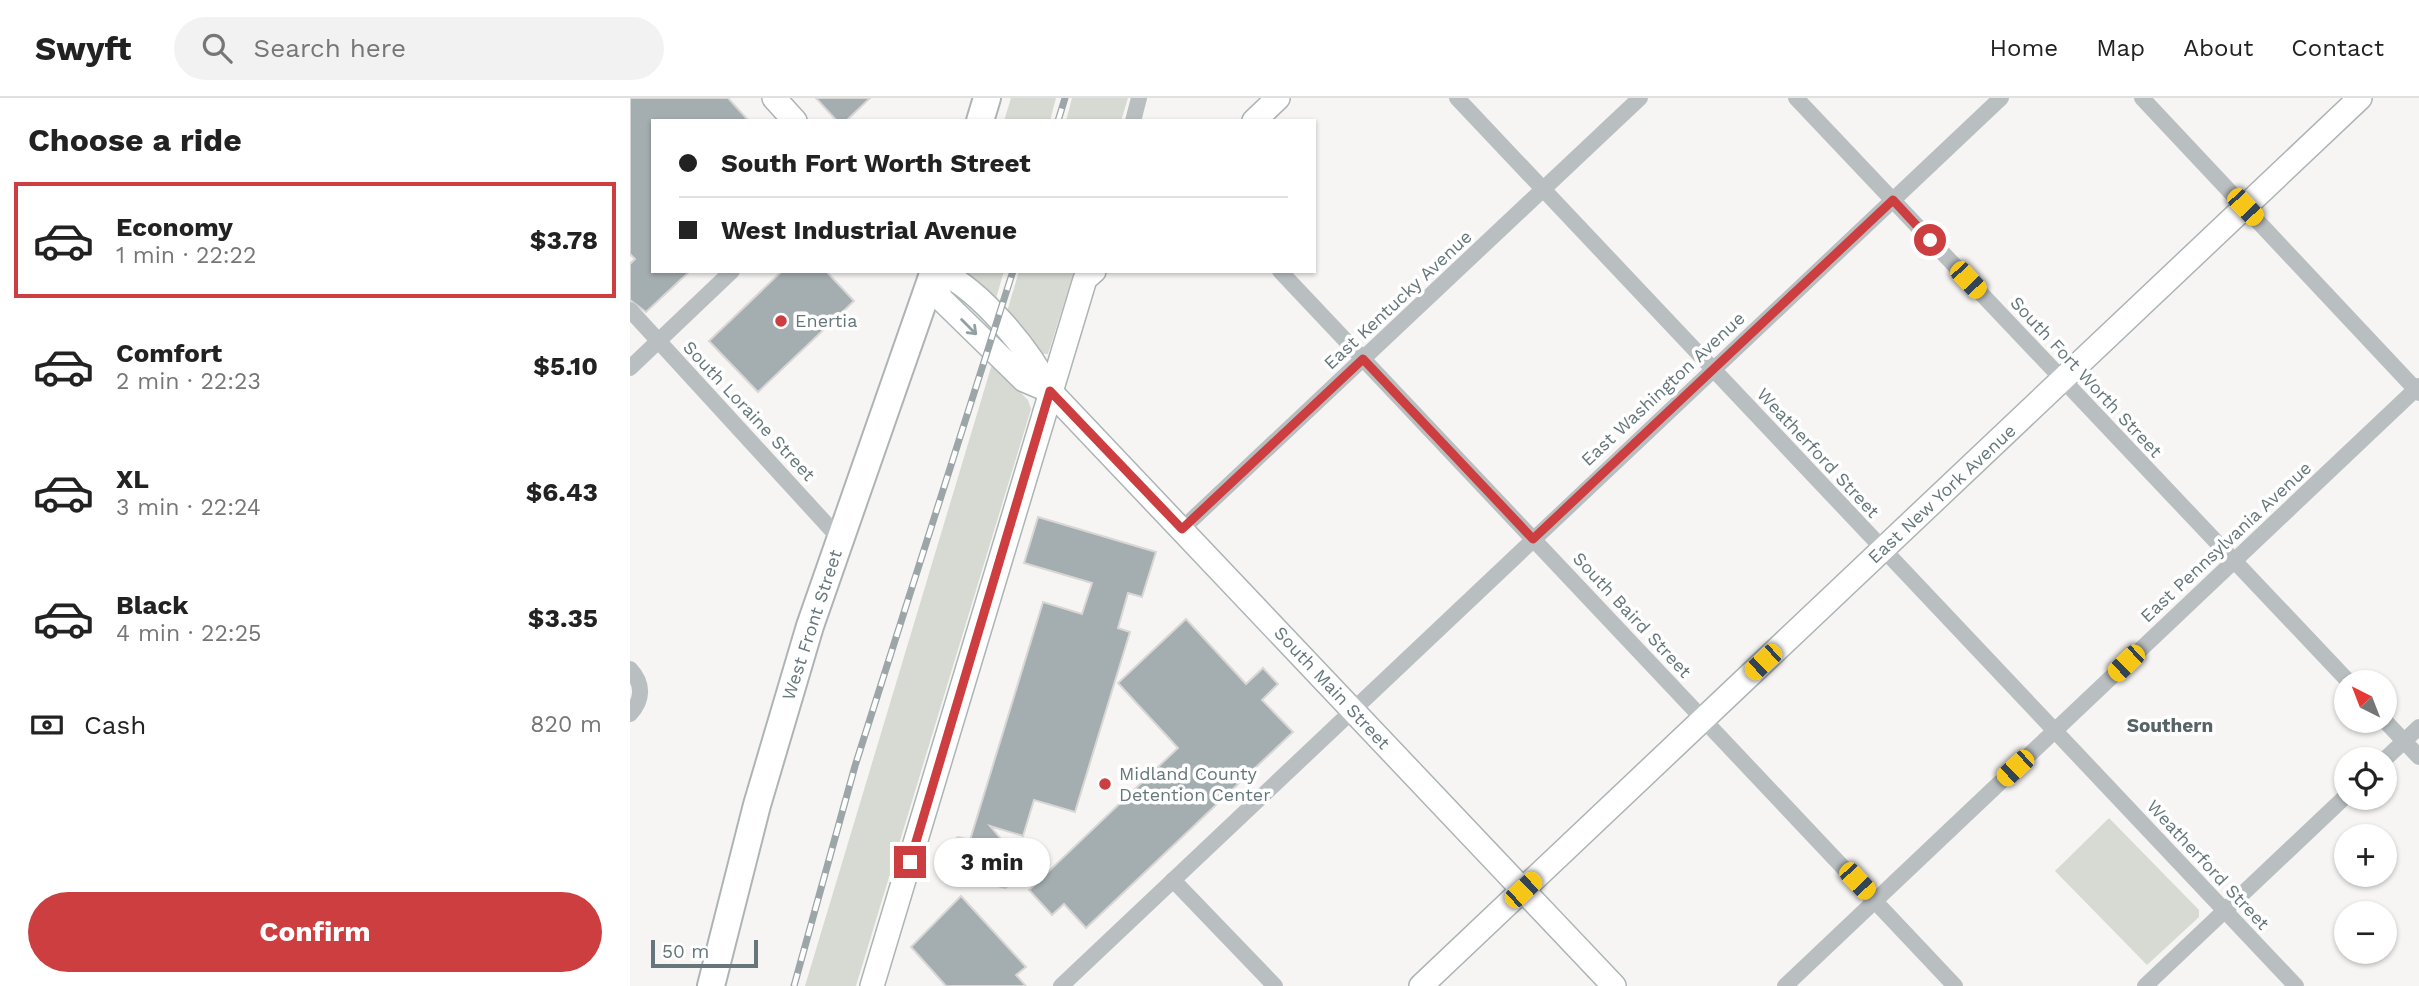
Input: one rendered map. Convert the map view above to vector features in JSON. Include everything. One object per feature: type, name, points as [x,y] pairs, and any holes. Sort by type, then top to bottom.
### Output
[{"type":"main road","points":[[982,119],[988,98]]},
{"type":"main road","name":"West Front Street","points":[[710,986],[780,724],[840,538],[936,273]]},
{"type":"street","points":[[774,98],[793,119]]},
{"type":"street","points":[[1133,119],[1139,98]]},
{"type":"street","points":[[1256,119],[1278,98]]},
{"type":"street","name":"Weatherford Street","points":[[1457,98],[2296,986]]},
{"type":"street","name":"East Kentucky Avenue","points":[[1182,529],[1640,98]]},
{"type":"street","name":"South Fort Worth Street","points":[[1796,98],[2338,670]]},
{"type":"street","name":"East Washington Avenue","points":[[1061,986],[2001,98]]},
{"type":"street","points":[[2142,98],[2418,389]]},
{"type":"street","name":"East New York Avenue","points":[[1421,986],[2360,98]]},
{"type":"street","points":[[630,368],[730,273]]},
{"type":"street","name":"South Main Street","points":[[937,273],[940,298],[1024,380],[1050,391],[1614,986]]},
{"type":"street","name":"South Baird Street","points":[[1282,273],[1955,986]]},
{"type":"street","points":[[872,986],[1050,391],[1089,274]]},
{"type":"street","name":"South Loraine Street","points":[[630,310],[840,538]]},
{"type":"street","name":"East Pennsylvania Avenue","points":[[1785,986],[2418,389]]},
{"type":"street","points":[[630,714],[639,705],[641,687],[632,671]]},
{"type":"street","points":[[2397,748],[2419,727]]},
{"type":"street","points":[[2396,733],[2419,757]]},
{"type":"street","points":[[2145,986],[2334,807]]},
{"type":"street","points":[[1174,880],[1275,986]]},
{"type":"shaded area","points":[[1011,98],[1056,98],[1051,119],[1005,119]]},
{"type":"shaded area","points":[[1072,98],[1128,98],[1122,119],[1067,119]]},
{"type":"shaded area","points":[[964,273],[1003,273],[994,305]]},
{"type":"shaded area","points":[[1018,273],[1073,273],[1048,354],[1040,354],[1006,315]]},
{"type":"shaded area","points":[[992,364],[1028,400],[1031,409],[856,986],[805,986]]},
{"type":"shaded area","points":[[2109,818],[2199,910],[2199,917],[2147,965],[2055,871]]},
{"type":"building","points":[[630,98],[728,98],[747,119],[651,119],[651,273],[688,273],[646,312],[630,300],[630,264],[635,259],[630,254]]},
{"type":"building","points":[[816,98],[870,98],[848,119],[835,119]]},
{"type":"building","name":"Enertia","points":[[780,273],[828,273],[854,301],[758,392],[709,341]]},
{"type":"building","points":[[1038,517],[1156,552],[1142,597],[1128,593],[1118,628],[1130,632],[1075,812],[1034,800],[1023,836],[990,826],[1018,859],[1022,868],[1016,880],[1005,888],[946,872],[941,858],[945,847],[958,837],[970,840],[1043,602],[1082,614],[1092,583],[1024,563]]},
{"type":"building","points":[[1186,619],[1246,684],[1263,668],[1278,684],[1262,700],[1293,732],[1086,928],[1064,904],[1052,915],[1029,890],[1178,748],[1118,683]]},
{"type":"building","points":[[961,896],[1026,967],[1016,975],[1026,986],[946,986],[911,947]]},
{"type":"railway","points":[[1059,119],[1065,98]]},
{"type":"railway","points":[[794,986],[855,766],[1012,273]]},
{"type":"place","name":"Enertia","points":[[781,321]]},
{"type":"place","name":"Midland County Detention Center","points":[[1105,784]]},
{"type":"district","name":"Southern","points":[[2170,725]]},
{"type":"route","points":[[910,862],[1050,391],[1182,529],[1363,359],[1533,539],[1893,200],[1930,240]]}]
